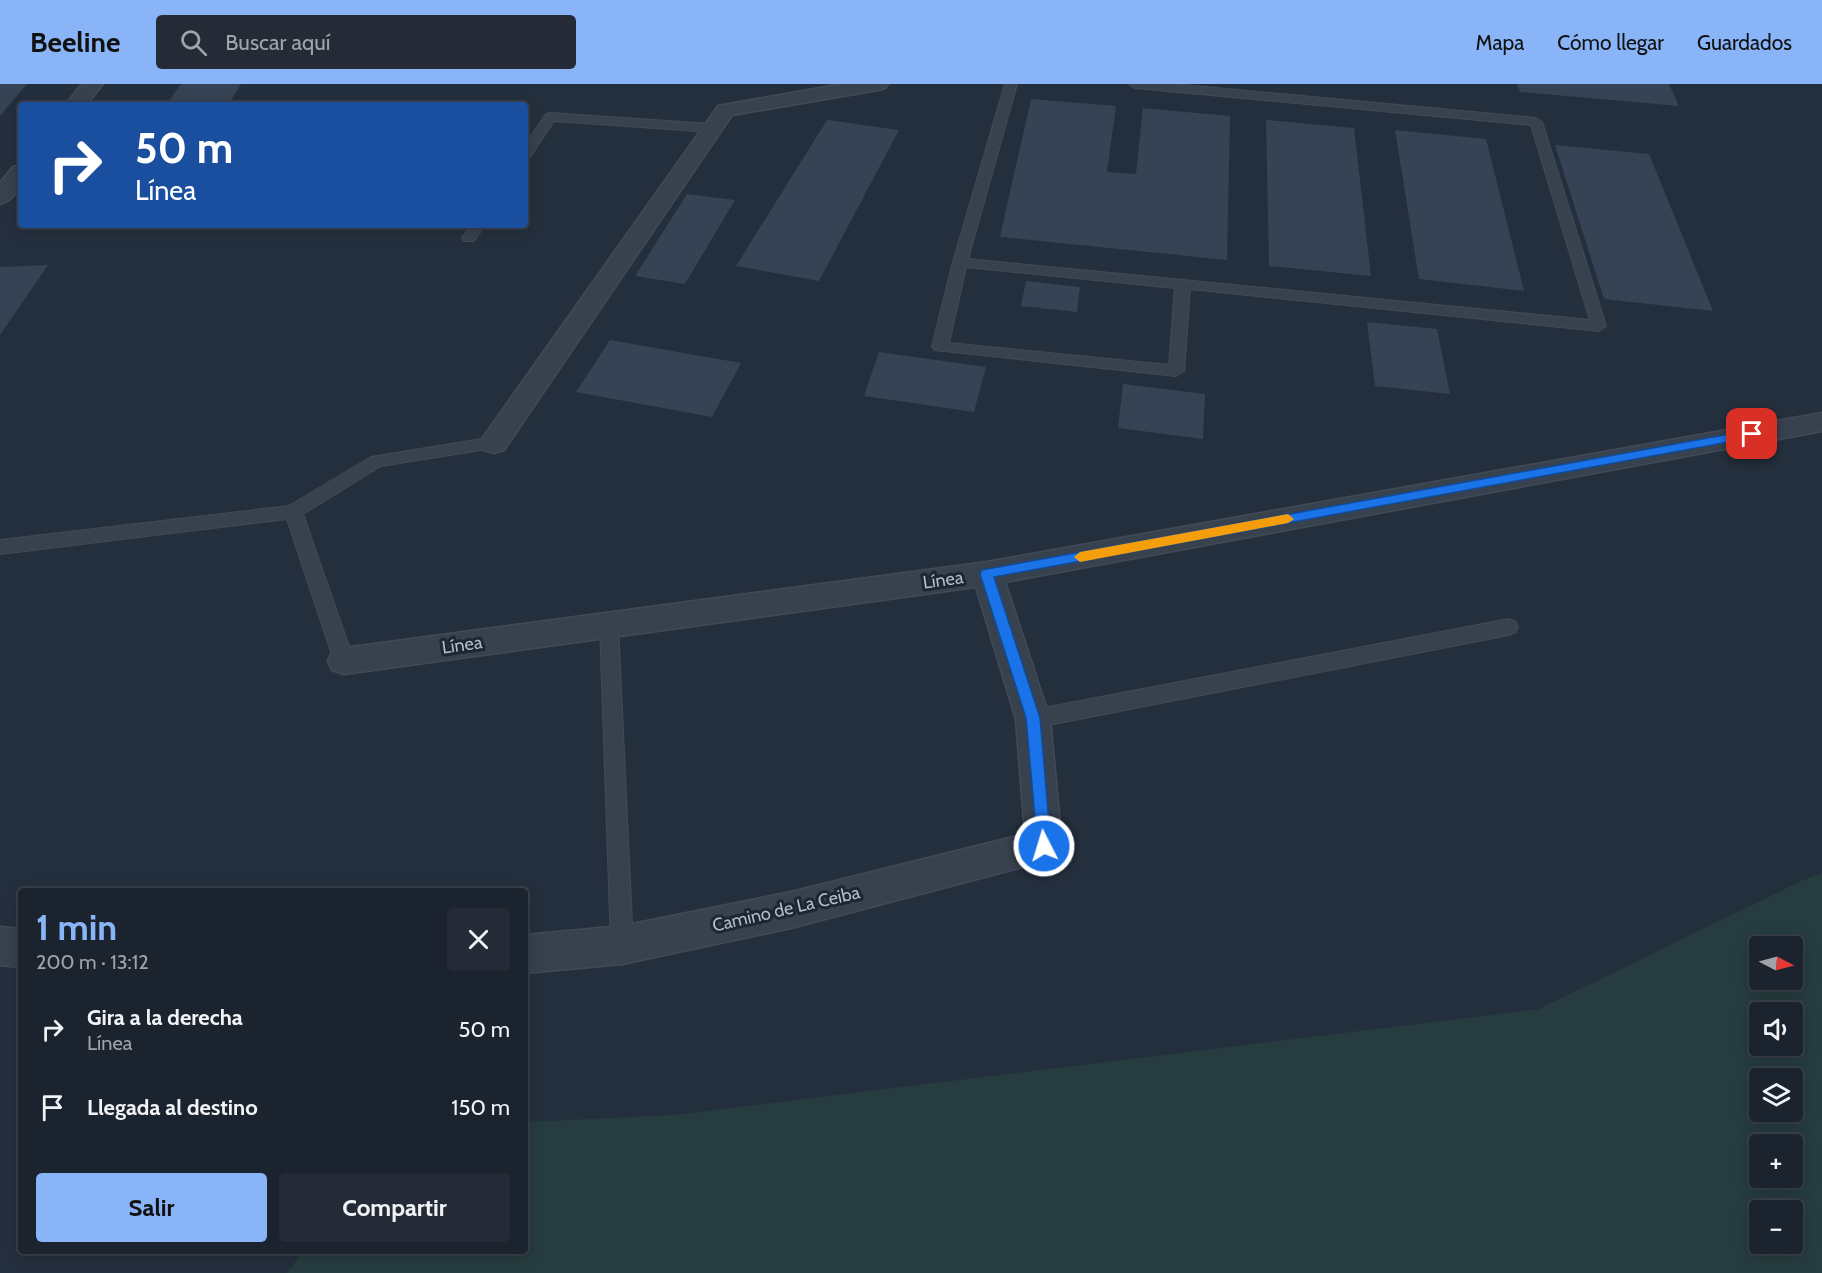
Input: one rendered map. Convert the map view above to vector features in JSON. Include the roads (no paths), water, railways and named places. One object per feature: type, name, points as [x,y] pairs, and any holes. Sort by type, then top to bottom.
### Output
[{"type":"street","points":[[78,102],[93,84]]},
{"type":"street","points":[[494,443],[725,110],[878,84]]},
{"type":"street","name":"Línea","points":[[344,661],[987,574],[1822,422]]},
{"type":"street","points":[[987,574],[1033,718]]},
{"type":"street","name":"Camino de La Ceiba","points":[[528,954],[622,945],[791,910],[1044,846],[1033,718]]},
{"type":"street","points":[[0,946],[18,948]]},
{"type":"lane","points":[[1011,84],[960,262],[940,347],[1176,371],[1183,284]]},
{"type":"lane","points":[[960,262],[1599,326],[1536,122],[1135,84]]},
{"type":"lane","points":[[528,150],[550,117],[712,128]]},
{"type":"lane","points":[[470,238],[476,228]]},
{"type":"lane","points":[[0,547],[293,512],[376,461],[494,443]]},
{"type":"lane","points":[[293,512],[344,661]]},
{"type":"lane","points":[[609,626],[622,945]]},
{"type":"lane","points":[[1033,718],[1509,627]]}]
